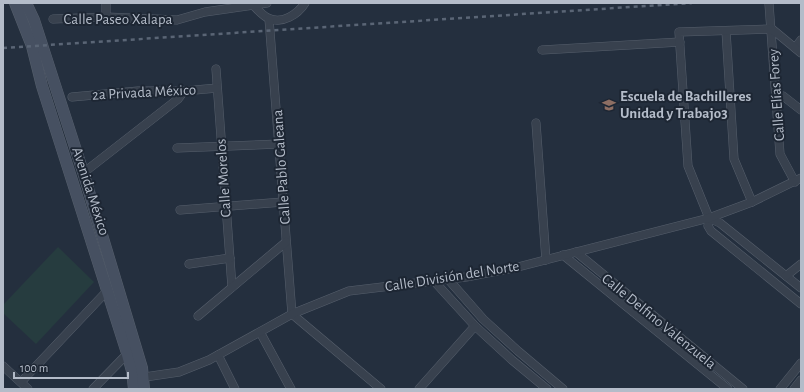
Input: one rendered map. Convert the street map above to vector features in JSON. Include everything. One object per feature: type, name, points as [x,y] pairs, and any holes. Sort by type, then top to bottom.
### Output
[{"type":"main road","name":"Avenida México","points":[[15,3],[32,46],[42,86],[107,291],[131,350]]},
{"type":"main road","name":"Avenida México","points":[[26,3],[34,20],[54,83],[131,350],[137,382],[144,389]]},
{"type":"main road","points":[[42,86],[54,83]]},
{"type":"street","points":[[106,3],[106,17]]},
{"type":"street","name":"Calle Paseo Xalapa","points":[[53,19],[106,17],[177,20],[205,12],[267,3]]},
{"type":"street","points":[[253,4],[269,19],[283,20],[293,16],[305,3]]},
{"type":"street","name":"Calle Elías Forey","points":[[769,4],[780,154],[798,180]]},
{"type":"street","name":"Calle Pablo Galeana","points":[[269,19],[292,314]]},
{"type":"street","points":[[801,40],[798,50],[772,29],[679,32],[688,166],[709,218],[708,226],[711,232],[801,304]]},
{"type":"street","points":[[726,31],[734,159],[752,202]]},
{"type":"street","points":[[542,50],[680,42]]},
{"type":"street","name":"Calle Morelos","points":[[216,69],[232,287]]},
{"type":"street","name":"2a Privada México","points":[[72,97],[138,91],[184,91],[217,88]]},
{"type":"street","points":[[86,170],[178,99],[184,91]]},
{"type":"street","points":[[783,96],[801,110]]},
{"type":"street","points":[[536,123],[546,260]]},
{"type":"street","points":[[177,148],[279,144]]},
{"type":"street","name":"Calle División del Norte","points":[[137,382],[179,372],[218,355],[292,314],[349,291],[487,274],[546,260],[709,218],[752,202],[798,180]]},
{"type":"street","points":[[180,210],[283,202]]},
{"type":"street","points":[[709,218],[720,223],[801,288]]},
{"type":"street","points":[[198,316],[286,242]]},
{"type":"street","name":"Calle Delfino Valenzuela","points":[[576,252],[743,389]]},
{"type":"street","name":"Calle Delfino Valenzuela","points":[[563,255],[728,389]]},
{"type":"street","points":[[189,264],[230,258]]},
{"type":"street","points":[[786,276],[801,264]]},
{"type":"street","points":[[448,279],[483,319],[563,389]]},
{"type":"street","points":[[434,281],[475,326],[512,360],[547,389]]},
{"type":"street","points":[[21,382],[107,291]]},
{"type":"street","points":[[292,314],[381,389]]},
{"type":"street","points":[[656,331],[663,323]]},
{"type":"street","points":[[419,389],[475,326]]},
{"type":"street","points":[[260,332],[291,389]]},
{"type":"street","points":[[93,389],[131,350]]},
{"type":"street","points":[[218,355],[235,389]]},
{"type":"street","points":[[780,389],[801,363]]},
{"type":"street","points":[[3,366],[28,389]]},
{"type":"street","points":[[794,389],[801,380]]},
{"type":"green space","points":[[58,247],[94,282],[36,344],[3,313],[3,305]]},
{"type":"railway","points":[[3,48],[692,3]]},
{"type":"place","name":"Escuela de Bachilleres Unidad y Trabajo3","points":[[609,105]]}]
